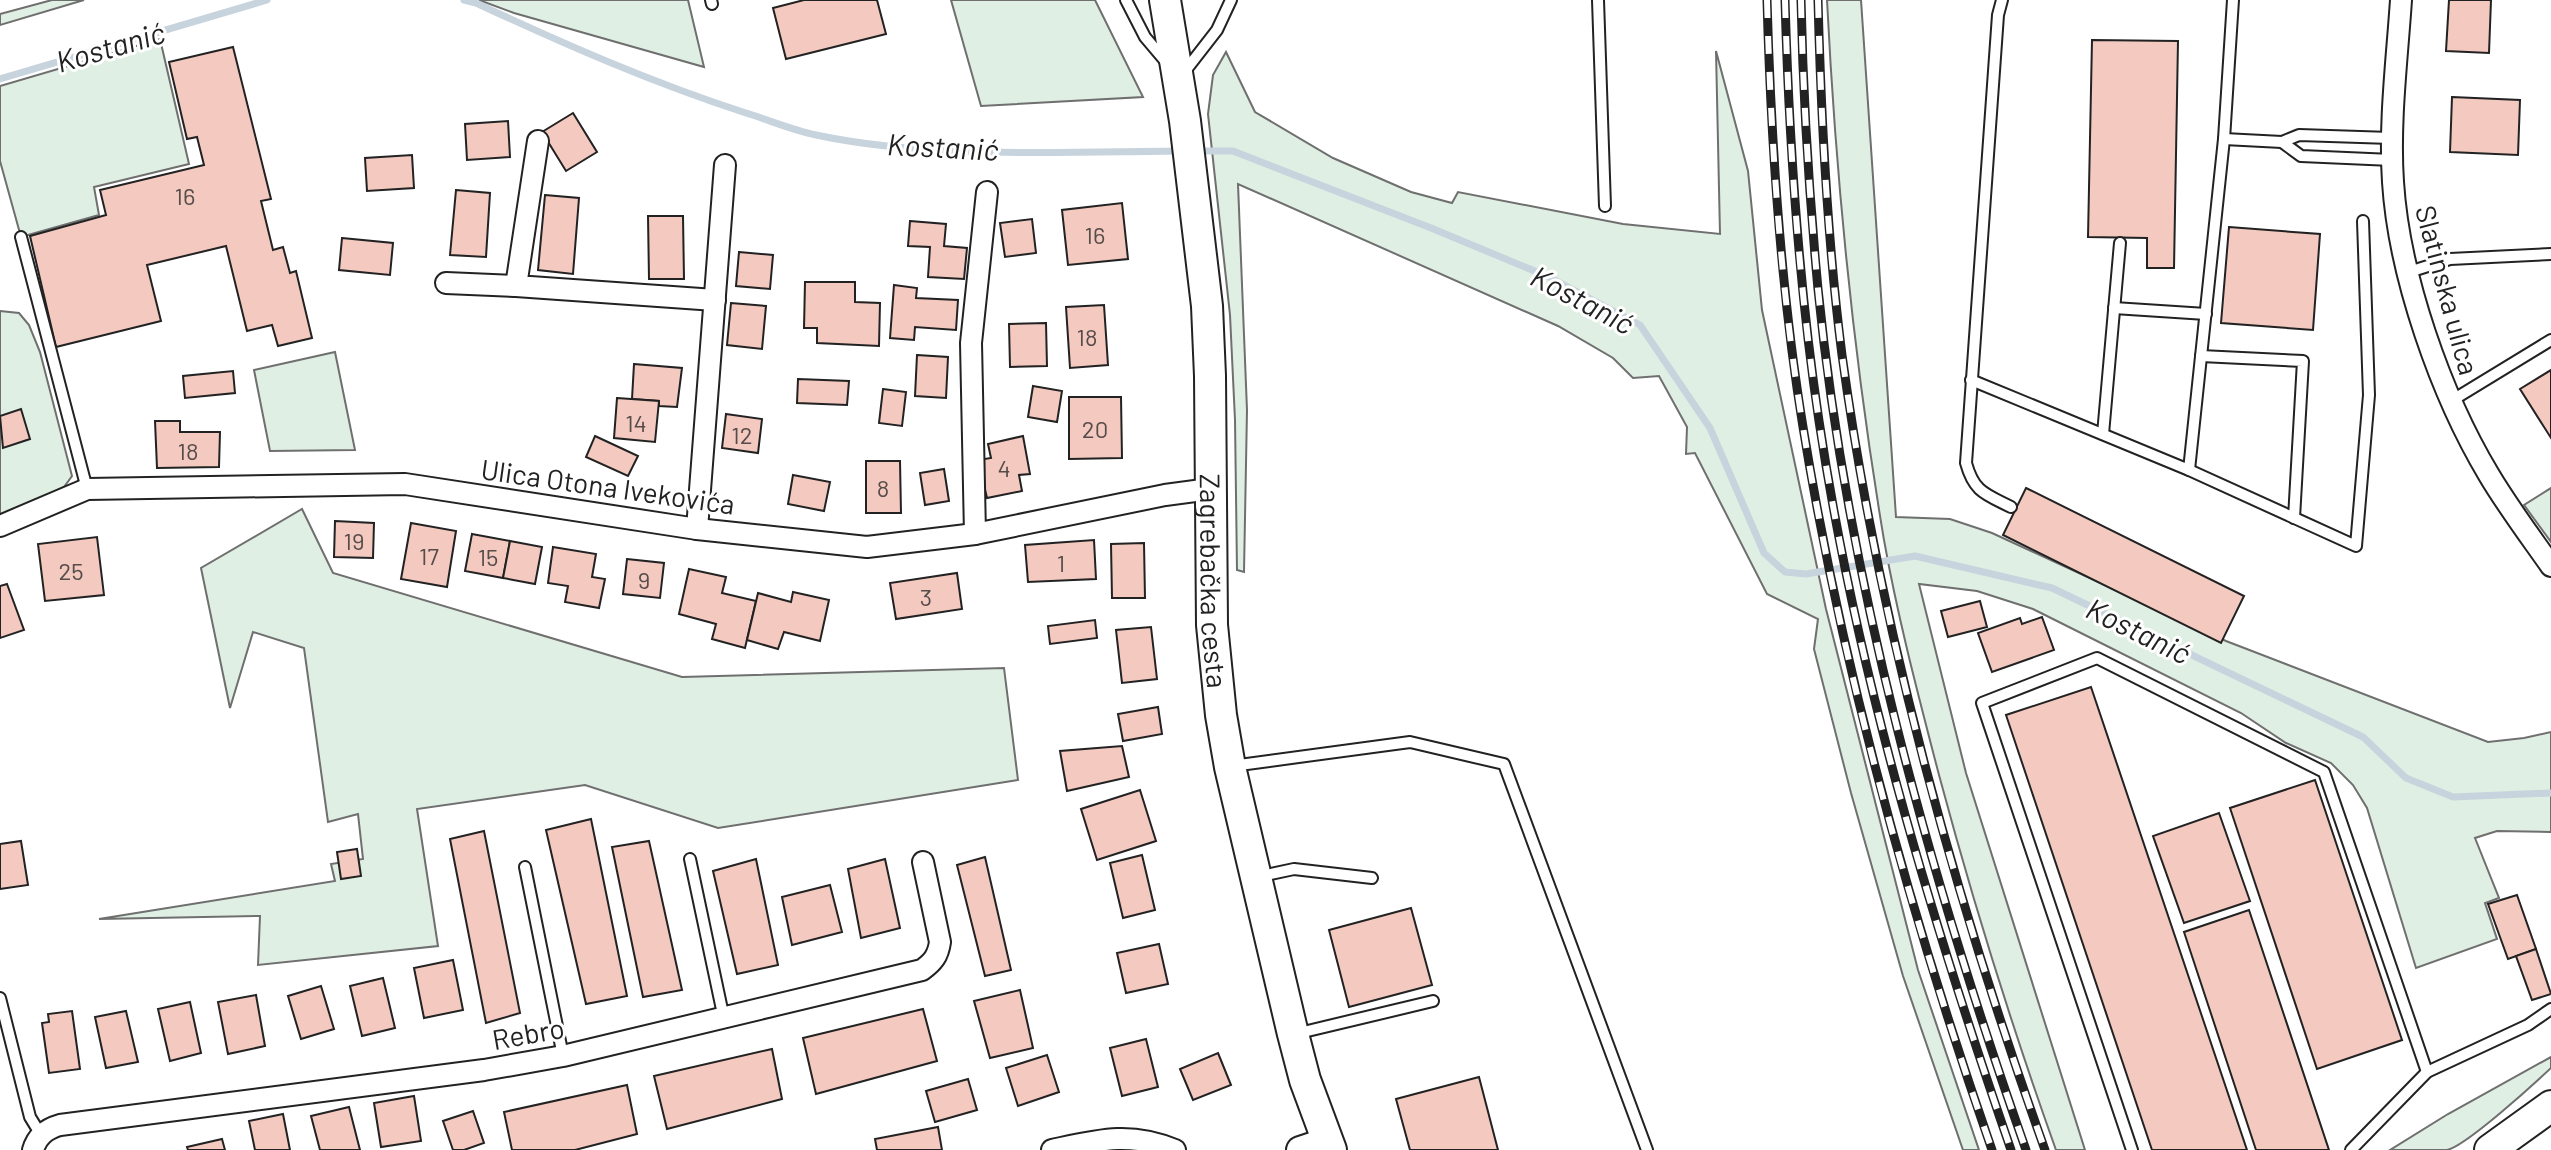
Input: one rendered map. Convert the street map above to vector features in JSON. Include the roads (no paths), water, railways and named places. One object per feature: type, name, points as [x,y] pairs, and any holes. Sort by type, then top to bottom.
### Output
[{"type":"main road","name":"Zagrebačka cesta","points":[[1165,0],[1180,79],[1207,306],[1212,625],[1221,715],[1230,767],[1319,1147]]},
{"type":"main road","points":[[2490,1150],[2551,1106]]},
{"type":"street","name":"Slatinska ulica","points":[[2401,0],[2391,138],[2395,207],[2409,272],[2430,346],[2451,401],[2488,474],[2551,566]]},
{"type":"street","points":[[516,286],[538,141]]},
{"type":"street","points":[[697,529],[725,165]]},
{"type":"street","points":[[975,534],[971,343],[987,192]]},
{"type":"street","points":[[446,283],[715,300]]},
{"type":"street","name":"Ulica Otona Ivekovića","points":[[0,526],[87,489],[405,484],[697,529],[867,547],[975,534],[1210,489]]},
{"type":"street","name":"Rebro","points":[[37,1142],[49,1128],[60,1125],[468,1072],[563,1056],[922,970],[939,953],[940,942],[923,862]]},
{"type":"street","points":[[1052,1150],[1123,1137],[1143,1139],[1175,1150]]},
{"type":"lane","points":[[1126,0],[1145,37],[1180,79],[1217,30],[1231,0]]},
{"type":"lane","points":[[1598,0],[1605,206]]},
{"type":"lane","points":[[2002,0],[1998,15],[1966,463],[1971,480],[1979,491],[2011,507]]},
{"type":"lane","points":[[2189,470],[2224,139],[2233,0]]},
{"type":"lane","points":[[2224,139],[2282,142],[2299,135],[2391,138]]},
{"type":"lane","points":[[2282,142],[2301,156],[2392,160]]},
{"type":"lane","points":[[1971,380],[2189,470],[2356,546],[2369,395],[2363,221]]},
{"type":"lane","points":[[21,237],[87,489]]},
{"type":"lane","points":[[2103,434],[2120,243]]},
{"type":"lane","points":[[2409,272],[2463,258],[2551,254]]},
{"type":"lane","points":[[2114,308],[2206,314]]},
{"type":"lane","points":[[2451,401],[2551,340]]},
{"type":"lane","points":[[2201,356],[2303,361],[2294,518]]},
{"type":"lane","points":[[2132,1150],[1982,703],[2097,658],[2324,772],[2427,1072]]},
{"type":"lane","points":[[1230,767],[1410,742],[1504,764],[1647,1150]]},
{"type":"lane","points":[[690,859],[724,1019]]},
{"type":"lane","points":[[525,867],[563,1056]]},
{"type":"lane","points":[[1256,878],[1294,869],[1372,878]]},
{"type":"lane","points":[[0,998],[37,1142]]},
{"type":"lane","points":[[1293,1034],[1433,1001]]},
{"type":"lane","points":[[2351,1150],[2427,1072],[2528,1025],[2551,1009]]},
{"type":"waterway","name":"Kostanić","points":[[0,79],[267,0]]},
{"type":"waterway","name":"Kostanić","points":[[464,0],[643,76],[816,135],[859,143],[950,151],[1179,151]]},
{"type":"waterway","name":"Kostanić","points":[[1196,151],[1233,151],[1431,228],[1549,277],[1640,325],[1710,428],[1764,553],[1785,572],[1806,574],[1915,556],[2052,588],[2363,737],[2406,778],[2453,797],[2551,793]]},
{"type":"railway","points":[[1767,0],[1774,161],[1783,268],[1795,374],[1819,519],[1882,793],[1934,972],[1992,1150]]},
{"type":"railway","points":[[1785,0],[1800,263],[1819,421],[1853,606],[1874,698],[1924,880],[2011,1150]]},
{"type":"railway","points":[[1801,0],[1807,144],[1818,289],[1831,398],[1849,508],[1896,726],[1925,833],[1990,1046],[2026,1150]]},
{"type":"railway","points":[[1818,0],[1832,267],[1842,355],[1876,557],[1898,658],[1950,857],[2011,1053],[2045,1150]]}]
